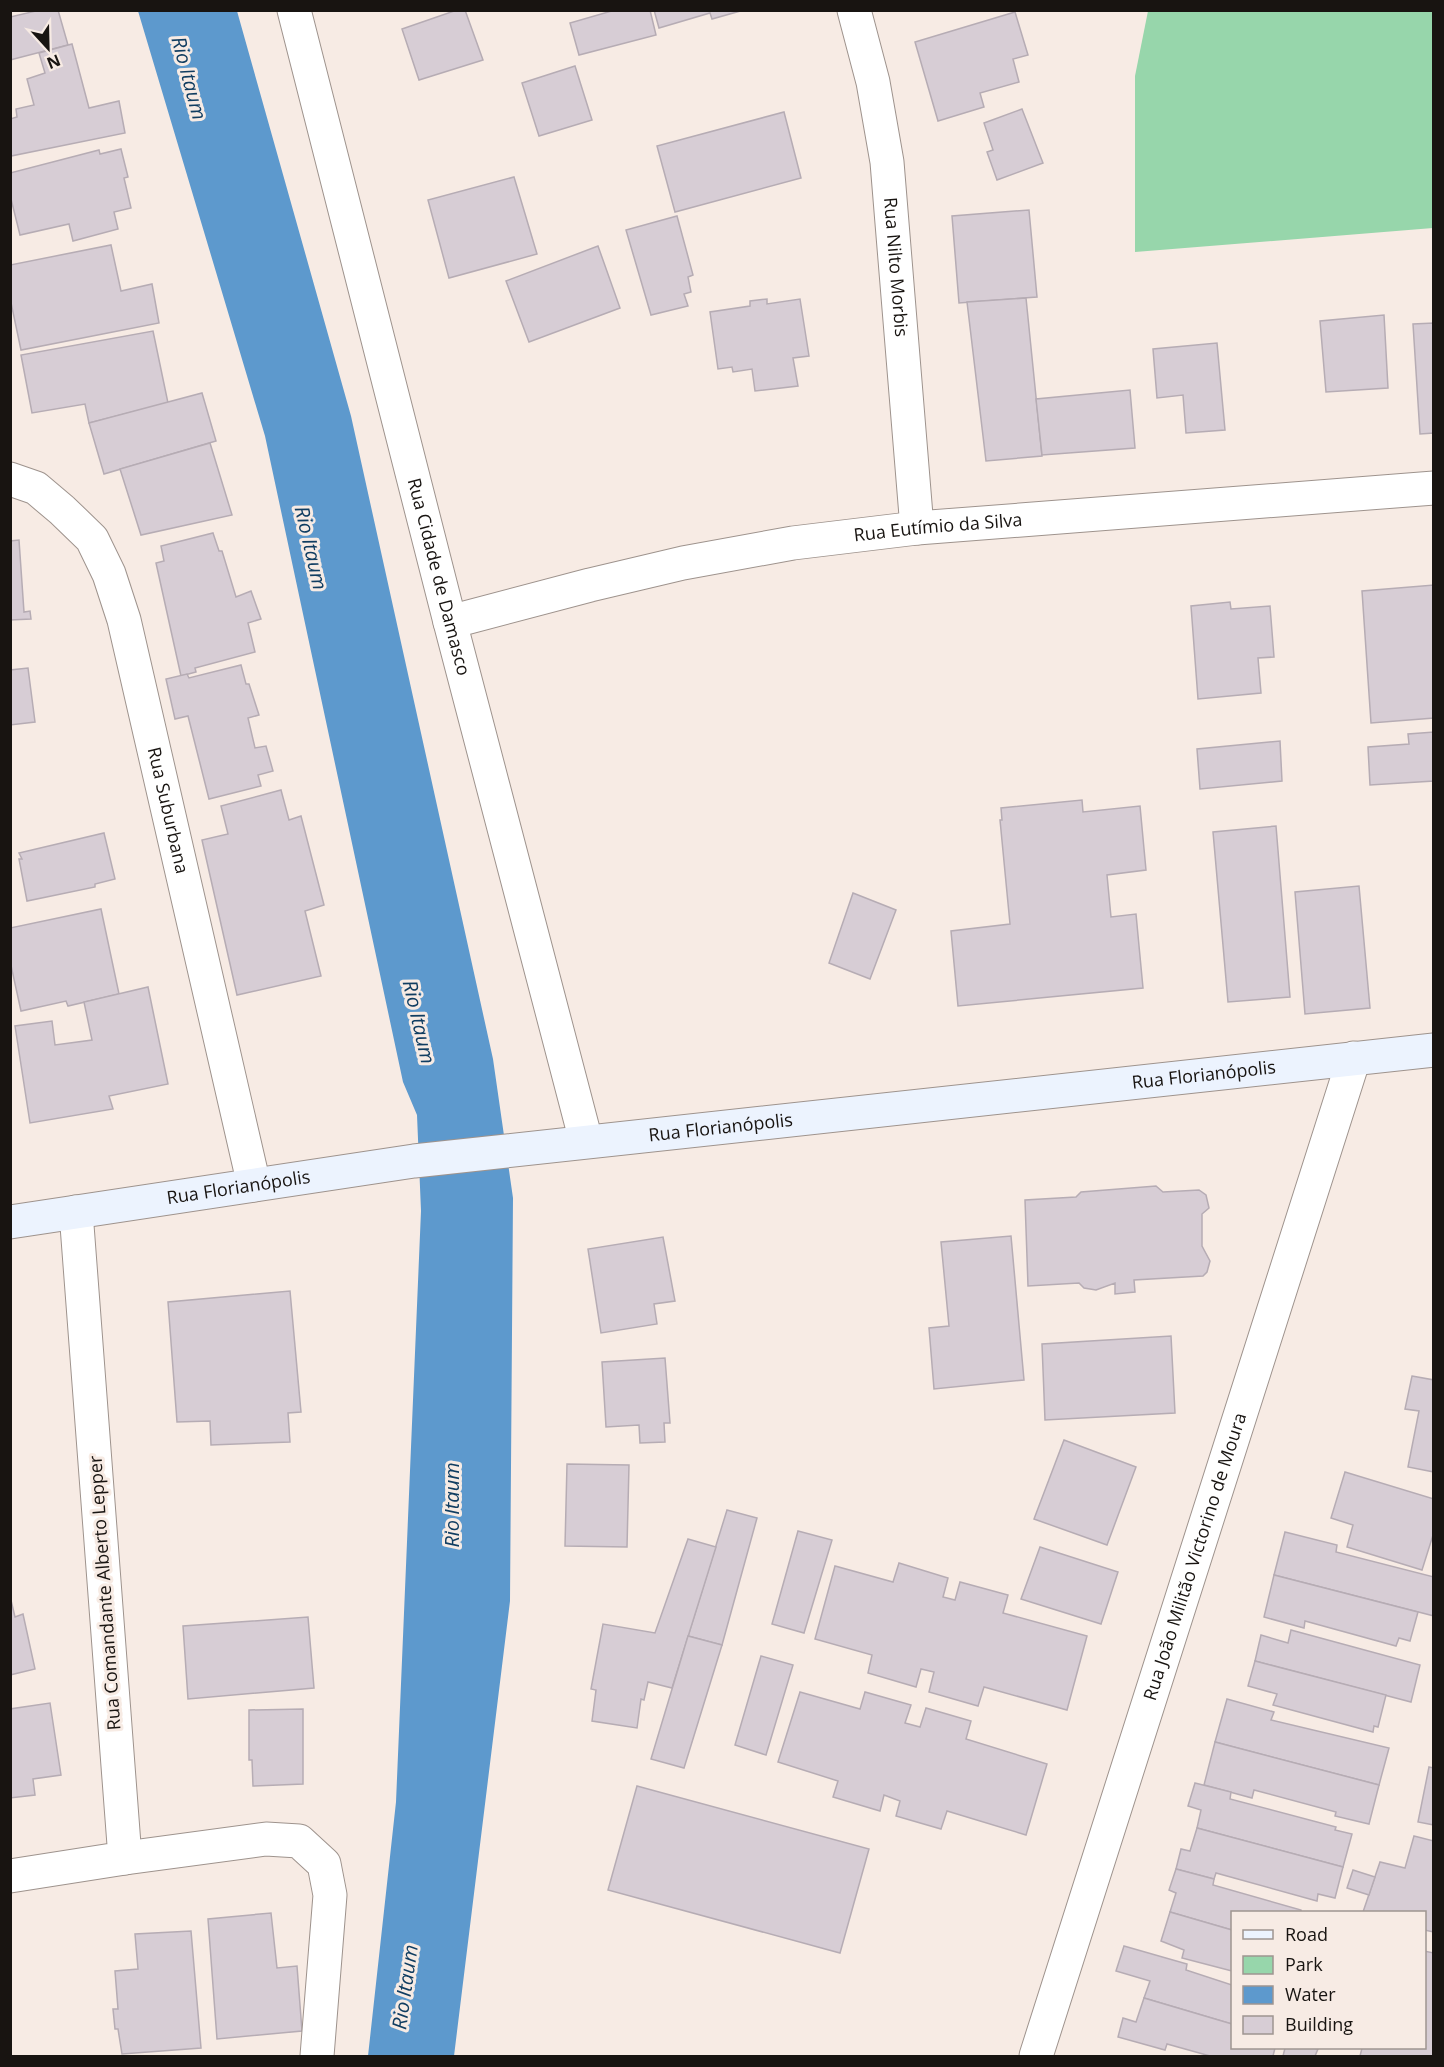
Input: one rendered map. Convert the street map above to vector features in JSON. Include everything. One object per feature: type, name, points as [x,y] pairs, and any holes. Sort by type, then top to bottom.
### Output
[{"type":"main road","name":"Rua Florianópolis","points":[[10,1222],[414,1161],[1434,1050]]},
{"type":"street","name":"Rua Cidade de Damasco","points":[[294,10],[450,622],[586,1141]]},
{"type":"street","name":"Rua Nilto Morbis","points":[[854,10],[873,82],[887,162],[917,528]]},
{"type":"street","name":"Rua Suburbana","points":[[10,479],[36,488],[62,510],[92,539],[109,574],[124,620],[254,1185]]},
{"type":"street","name":"Rua Eutímio da Silva","points":[[450,622],[683,563],[793,543],[917,528],[1434,488]]},
{"type":"street","name":"Rua João Militão Victorino de Moura","points":[[1036,2056],[1354,1058]]},
{"type":"street","name":"Rua Comandante Alberto Lepper","points":[[76,1212],[125,1858]]},
{"type":"street","points":[[10,1876],[266,1839],[298,1841],[324,1864],[330,1895],[316,2056]]},
{"type":"green space","points":[[1148,11],[1433,11],[1433,228],[1135,252],[1135,76]]},
{"type":"water","name":"Rio Itaum","points":[[138,11],[237,11],[351,416],[493,1059],[513,1198],[510,1601],[454,2056],[368,2056],[396,1802],[421,1211],[417,1115],[403,1082],[265,436]]},
{"type":"building","points":[[40,10],[58,10],[68,45],[10,60],[10,17]]},
{"type":"building","points":[[457,10],[465,10],[483,60],[419,80],[402,29]]},
{"type":"building","points":[[615,10],[650,10],[656,35],[579,55],[570,23]]},
{"type":"building","points":[[654,10],[744,10],[712,19],[710,13],[659,28]]},
{"type":"building","points":[[1015,12],[1028,55],[1013,59],[1019,82],[980,93],[984,107],[938,121],[915,42]]},
{"type":"building","points":[[72,44],[89,108],[119,101],[125,133],[11,156],[10,119],[17,117],[16,109],[34,105],[27,79],[45,73],[39,53]]},
{"type":"building","points":[[575,66],[592,120],[539,136],[522,83]]},
{"type":"building","points":[[1022,109],[1043,163],[997,180],[987,152],[993,150],[984,123]]},
{"type":"building","points":[[784,112],[801,178],[675,212],[657,146]]},
{"type":"building","points":[[121,149],[128,177],[124,178],[131,208],[114,212],[118,229],[73,241],[69,224],[20,235],[10,195],[10,173],[99,150],[100,154]]},
{"type":"building","points":[[514,177],[537,254],[449,278],[428,200]]},
{"type":"building","points":[[1029,210],[1037,297],[959,303],[952,216]]},
{"type":"building","points":[[677,216],[693,275],[688,277],[691,292],[684,294],[688,306],[651,315],[626,230]]},
{"type":"building","points":[[111,245],[121,291],[152,284],[159,323],[21,350],[10,298],[10,265]]},
{"type":"building","points":[[598,246],[620,308],[529,342],[506,281]]},
{"type":"building","points":[[1026,298],[1042,456],[986,461],[967,302]]},
{"type":"building","points":[[767,299],[767,304],[800,299],[809,356],[793,358],[798,386],[755,391],[752,369],[733,372],[732,367],[718,369],[710,312],[750,306],[750,301]]},
{"type":"building","points":[[1384,315],[1388,388],[1326,392],[1320,321]]},
{"type":"building","points":[[1434,323],[1434,433],[1420,434],[1413,324]]},
{"type":"building","points":[[153,331],[168,403],[89,423],[85,404],[32,413],[21,355]]},
{"type":"building","points":[[1217,343],[1225,430],[1186,433],[1183,395],[1157,398],[1153,349]]},
{"type":"building","points":[[1130,390],[1135,448],[1042,455],[1036,399]]},
{"type":"building","points":[[202,393],[216,441],[104,474],[89,423]]},
{"type":"building","points":[[210,443],[232,515],[141,535],[120,469]]},
{"type":"building","points":[[213,533],[219,551],[222,551],[236,597],[251,591],[261,619],[248,623],[255,652],[195,668],[196,672],[181,676],[156,563],[164,561],[161,546]]},
{"type":"building","points":[[19,540],[24,612],[30,611],[31,619],[10,620],[10,541]]},
{"type":"building","points":[[1434,585],[1434,718],[1371,723],[1362,591]]},
{"type":"building","points":[[1230,602],[1231,609],[1270,606],[1274,657],[1258,658],[1261,693],[1198,699],[1191,606]]},
{"type":"building","points":[[241,665],[259,715],[248,718],[255,748],[266,746],[273,771],[258,775],[261,786],[209,799],[188,716],[175,719],[166,679],[187,674],[189,678]]},
{"type":"building","points":[[28,668],[35,722],[10,725],[10,670]]},
{"type":"building","points":[[1434,732],[1434,781],[1370,785],[1368,747],[1409,744],[1408,734]]},
{"type":"building","points":[[1280,741],[1282,781],[1200,789],[1197,749]]},
{"type":"building","points":[[281,790],[289,820],[301,816],[324,905],[305,911],[321,976],[237,995],[202,840],[228,834],[221,806]]},
{"type":"building","points":[[1082,800],[1083,812],[1140,806],[1146,870],[1107,875],[1111,917],[1136,914],[1143,988],[958,1006],[951,931],[1010,924],[1000,820],[1002,820],[1001,808]]},
{"type":"building","points":[[1276,826],[1290,997],[1228,1002],[1213,832]]},
{"type":"building","points":[[104,833],[115,879],[95,884],[95,887],[27,901],[19,859],[22,859],[19,853]]},
{"type":"building","points":[[1359,886],[1370,1008],[1305,1014],[1295,892]]},
{"type":"building","points":[[853,893],[896,910],[870,979],[829,963]]},
{"type":"building","points":[[101,909],[119,994],[68,1006],[66,1001],[21,1011],[10,961],[10,928]]},
{"type":"building","points":[[148,987],[168,1084],[109,1096],[113,1109],[30,1123],[15,1026],[52,1021],[55,1045],[92,1040],[84,1002]]},
{"type":"building","points":[[1156,1186],[1163,1192],[1199,1190],[1206,1195],[1209,1208],[1202,1214],[1202,1246],[1210,1261],[1207,1272],[1203,1276],[1134,1280],[1135,1292],[1115,1294],[1115,1283],[1096,1290],[1084,1288],[1079,1283],[1028,1286],[1025,1200],[1076,1197],[1081,1192]]},
{"type":"building","points":[[1011,1236],[1024,1380],[934,1389],[929,1328],[949,1326],[941,1242]]},
{"type":"building","points":[[663,1237],[675,1301],[654,1304],[657,1324],[601,1333],[588,1249]]},
{"type":"building","points":[[290,1291],[301,1412],[288,1413],[290,1442],[211,1445],[210,1421],[177,1422],[168,1302]]},
{"type":"building","points":[[1171,1336],[1175,1413],[1045,1420],[1042,1344]]},
{"type":"building","points":[[665,1358],[670,1423],[664,1423],[665,1442],[640,1443],[639,1425],[606,1427],[602,1362]]},
{"type":"building","points":[[1412,1376],[1434,1380],[1434,1472],[1408,1467],[1419,1411],[1405,1409]]},
{"type":"building","points":[[1064,1440],[1136,1467],[1107,1545],[1034,1519]]},
{"type":"building","points":[[567,1464],[629,1465],[627,1547],[565,1546]]},
{"type":"building","points":[[1345,1472],[1434,1499],[1434,1532],[1422,1570],[1347,1547],[1353,1525],[1331,1518]]},
{"type":"building","points":[[727,1510],[757,1518],[722,1645],[688,1636]]},
{"type":"building","points":[[798,1531],[832,1540],[804,1633],[772,1624]]},
{"type":"building","points":[[1285,1532],[1337,1545],[1336,1552],[1434,1577],[1434,1616],[1274,1575]]},
{"type":"building","points":[[688,1539],[716,1547],[672,1688],[648,1682],[644,1700],[641,1699],[637,1728],[592,1721],[596,1690],[591,1689],[603,1624],[655,1633]]},
{"type":"building","points":[[1040,1547],[1118,1572],[1101,1624],[1021,1599]]},
{"type":"building","points":[[899,1563],[948,1578],[943,1597],[955,1600],[960,1582],[1008,1595],[1003,1613],[1087,1636],[1067,1710],[984,1687],[978,1706],[929,1692],[934,1672],[921,1669],[916,1687],[868,1673],[872,1655],[815,1639],[835,1566],[893,1582]]},
{"type":"building","points":[[1274,1575],[1418,1612],[1410,1641],[1399,1638],[1396,1646],[1305,1621],[1304,1628],[1264,1617]]},
{"type":"building","points":[[10,1596],[15,1617],[23,1614],[35,1669],[10,1675]]},
{"type":"building","points":[[308,1617],[314,1688],[188,1699],[183,1626]]},
{"type":"building","points":[[1291,1630],[1420,1665],[1411,1702],[1255,1661],[1261,1635],[1288,1643]]},
{"type":"building","points":[[688,1636],[722,1645],[684,1768],[651,1759]]},
{"type":"building","points":[[761,1656],[793,1665],[766,1755],[735,1745]]},
{"type":"building","points":[[1255,1661],[1386,1695],[1378,1727],[1374,1726],[1373,1732],[1273,1705],[1277,1694],[1248,1686]]},
{"type":"building","points":[[800,1692],[860,1709],[865,1692],[911,1705],[905,1723],[920,1727],[926,1708],[971,1721],[966,1739],[1047,1764],[1026,1835],[947,1811],[941,1829],[896,1816],[900,1801],[884,1795],[880,1811],[833,1797],[838,1781],[778,1762]]},
{"type":"building","points":[[1227,1699],[1274,1712],[1271,1720],[1389,1748],[1379,1785],[1215,1742]]},
{"type":"building","points":[[50,1703],[61,1775],[33,1779],[35,1795],[10,1798],[10,1709]]},
{"type":"building","points":[[303,1709],[303,1784],[253,1786],[252,1760],[249,1760],[249,1710]]},
{"type":"building","points":[[1215,1742],[1379,1785],[1369,1824],[1335,1816],[1336,1812],[1254,1790],[1252,1798],[1204,1785]]},
{"type":"building","points":[[1429,1767],[1434,1768],[1434,1825],[1418,1822]]},
{"type":"building","points":[[1195,1783],[1231,1792],[1230,1799],[1336,1827],[1335,1830],[1352,1834],[1343,1867],[1197,1828],[1201,1810],[1188,1806]]},
{"type":"building","points":[[637,1786],[869,1849],[840,1953],[608,1890]]},
{"type":"building","points":[[1197,1828],[1343,1867],[1335,1898],[1318,1894],[1317,1901],[1216,1873],[1214,1879],[1176,1869],[1181,1849],[1190,1851]]},
{"type":"building","points":[[1414,1836],[1434,1841],[1434,1932],[1426,1930],[1426,1911],[1363,1911],[1380,1862],[1405,1868]]},
{"type":"building","points":[[1176,1869],[1214,1879],[1213,1885],[1301,1911],[1231,1911],[1231,1930],[1170,1912],[1176,1893],[1169,1890]]},
{"type":"building","points":[[1353,1870],[1375,1877],[1369,1895],[1347,1888]]},
{"type":"building","points":[[1170,1912],[1231,1930],[1231,1971],[1182,1958],[1184,1950],[1161,1941]]},
{"type":"building","points":[[271,1913],[277,1968],[297,1966],[302,2031],[217,2039],[208,1919]]},
{"type":"building","points":[[191,1931],[201,2048],[122,2054],[118,2029],[115,2029],[113,2009],[118,2009],[115,1971],[138,1969],[135,1934]]},
{"type":"building","points":[[1124,1946],[1187,1964],[1186,1970],[1231,1985],[1231,2024],[1144,1998],[1150,1981],[1116,1971]]},
{"type":"building","points":[[1426,1951],[1434,1953],[1434,2056],[1360,2056],[1362,2049],[1426,2049]]},
{"type":"building","points":[[1144,1998],[1231,2024],[1231,2049],[1275,2049],[1273,2056],[1210,2056],[1167,2044],[1165,2050],[1118,2037],[1123,2018],[1136,2022]]},
{"type":"building","points":[[1285,2049],[1318,2049],[1315,2056],[1283,2056]]}]
